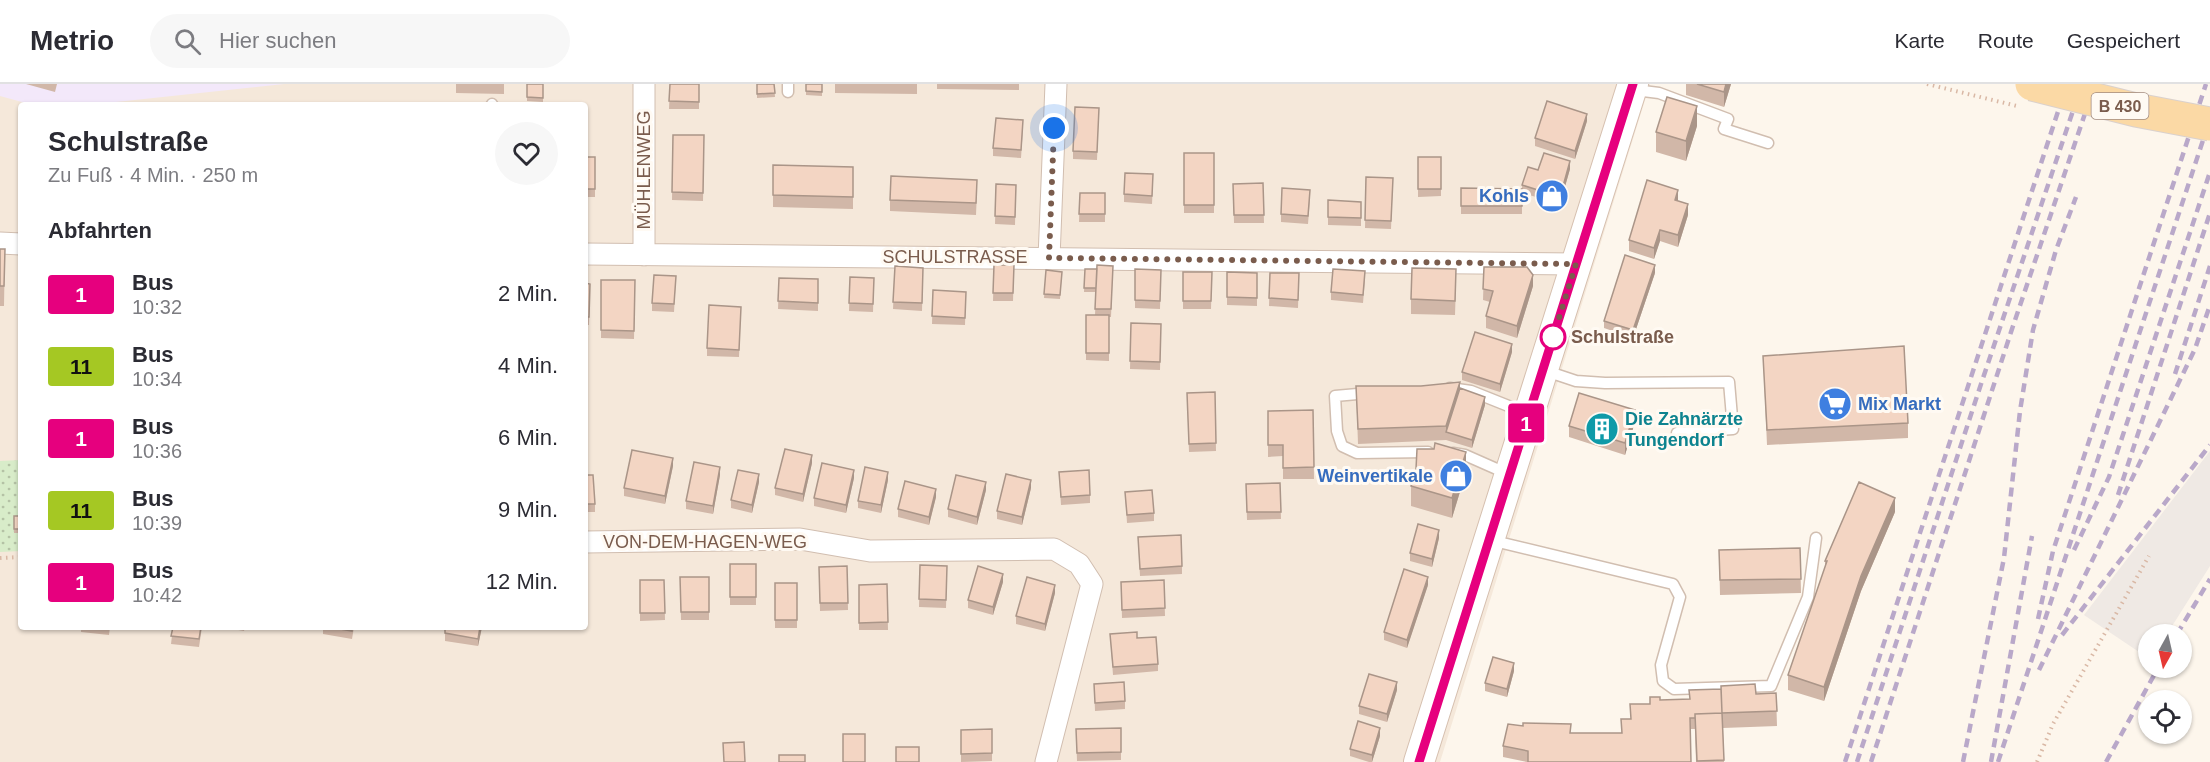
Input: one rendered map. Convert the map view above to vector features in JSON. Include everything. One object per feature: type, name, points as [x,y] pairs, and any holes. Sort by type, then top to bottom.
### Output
[{"type":"main road","name":"B 430","points":[[2032,84],[2136,110],[2210,124]]},
{"type":"main road","points":[[1419,762],[1632,86]]},
{"type":"street","name":"MÜHLENWEG","points":[[644,84],[644,255]]},
{"type":"street","points":[[1049,258],[1056,84]]},
{"type":"street","points":[[0,243],[18,244]]},
{"type":"street","name":"SCHULSTRASSE","points":[[588,254],[1576,264]]},
{"type":"street","name":"VON-DEM-HAGEN-WEG","points":[[588,542],[800,539],[870,551],[1054,549],[1079,564],[1092,584],[1046,762]]},
{"type":"lane","points":[[1632,86],[1659,93],[1728,119],[1724,129],[1768,143]]},
{"type":"lane","points":[[1543,370],[1576,381],[1605,383],[1729,382],[1733,429],[1677,433]]},
{"type":"lane","points":[[1436,389],[1471,391],[1529,415]]},
{"type":"lane","points":[[1380,392],[1335,396],[1336,431],[1342,446],[1357,453],[1440,452],[1465,455],[1510,475]]},
{"type":"lane","points":[[1489,540],[1673,584],[1680,597],[1661,665],[1663,681],[1674,689],[1771,686],[1809,597],[1816,538]]},
{"type":"path","points":[[2037,762],[2053,724],[2150,556]]},
{"type":"path","points":[[0,558],[18,557]]},
{"type":"shaded area","points":[[0,84],[1650,84],[1440,762],[0,762]]},
{"type":"shaded area","points":[[0,84],[284,84],[116,102],[22,102],[0,96]]},
{"type":"shaded area","points":[[2210,451],[2210,566],[2173,624],[2138,624],[2138,651],[2084,615]]},
{"type":"green space","points":[[18,460],[18,551],[0,552],[0,461]]},
{"type":"building","points":[[527,84],[543,84],[543,98],[527,97]]},
{"type":"building","points":[[670,84],[699,84],[699,102],[669,101]]},
{"type":"building","points":[[757,84],[774,84],[775,93],[757,94]]},
{"type":"building","points":[[806,84],[822,84],[822,92],[806,91]]},
{"type":"building","points":[[1697,84],[1726,84],[1724,92]]},
{"type":"building","points":[[1667,97],[1697,106],[1686,141],[1656,132]]},
{"type":"building","points":[[1547,101],[1587,114],[1575,151],[1535,138]]},
{"type":"building","points":[[1075,107],[1099,108],[1097,152],[1073,151]]},
{"type":"building","points":[[996,118],[1023,120],[1021,150],[993,148]]},
{"type":"building","points":[[673,135],[704,135],[703,193],[672,192]]},
{"type":"building","points":[[1184,153],[1214,153],[1214,205],[1184,205]]},
{"type":"building","points":[[1544,153],[1570,161],[1560,197],[1522,185],[1528,167],[1538,170]]},
{"type":"building","points":[[588,157],[595,157],[595,189],[588,189]]},
{"type":"building","points":[[1418,157],[1441,157],[1441,189],[1418,189]]},
{"type":"building","points":[[773,165],[853,167],[853,197],[773,195]]},
{"type":"building","points":[[1125,173],[1153,174],[1152,196],[1124,194]]},
{"type":"building","points":[[891,176],[977,180],[976,203],[890,200]]},
{"type":"building","points":[[1366,177],[1393,178],[1391,221],[1365,220]]},
{"type":"building","points":[[1647,180],[1678,190],[1675,200],[1688,204],[1678,235],[1660,230],[1654,248],[1629,240]]},
{"type":"building","points":[[1263,183],[1264,215],[1234,215],[1233,184]]},
{"type":"building","points":[[996,184],[1016,185],[1015,217],[995,216]]},
{"type":"building","points":[[1282,188],[1310,190],[1308,216],[1281,214]]},
{"type":"building","points":[[1461,188],[1522,189],[1522,206],[1461,206]]},
{"type":"building","points":[[1080,193],[1105,193],[1105,214],[1079,214]]},
{"type":"building","points":[[1328,200],[1361,202],[1361,218],[1328,217]]},
{"type":"building","points":[[0,249],[5,249],[4,286],[0,286]]},
{"type":"building","points":[[1625,255],[1655,265],[1633,330],[1604,321]]},
{"type":"building","points":[[994,265],[1014,265],[1013,293],[993,293]]},
{"type":"building","points":[[1097,265],[1113,266],[1111,309],[1095,309]]},
{"type":"building","points":[[895,266],[923,268],[922,303],[893,302]]},
{"type":"building","points":[[1484,267],[1527,267],[1533,275],[1517,326],[1486,316],[1493,291],[1483,289]]},
{"type":"building","points":[[1412,268],[1456,269],[1455,301],[1411,299]]},
{"type":"building","points":[[1085,269],[1097,269],[1096,288],[1084,288]]},
{"type":"building","points":[[1135,269],[1161,270],[1160,301],[1135,300]]},
{"type":"building","points":[[1333,269],[1365,271],[1363,295],[1331,292]]},
{"type":"building","points":[[1046,270],[1062,272],[1060,295],[1044,294]]},
{"type":"building","points":[[1183,272],[1212,272],[1211,301],[1183,301]]},
{"type":"building","points":[[1227,272],[1257,273],[1257,298],[1227,297]]},
{"type":"building","points":[[1270,273],[1299,273],[1298,300],[1269,298]]},
{"type":"building","points":[[654,275],[676,276],[674,304],[652,303]]},
{"type":"building","points":[[850,277],[874,278],[873,304],[849,303]]},
{"type":"building","points":[[779,278],[818,279],[818,303],[778,301]]},
{"type":"building","points":[[601,280],[635,280],[634,331],[601,330]]},
{"type":"building","points":[[588,284],[590,284],[588,317]]},
{"type":"building","points":[[933,290],[966,292],[965,318],[932,316]]},
{"type":"building","points":[[709,305],[741,307],[739,350],[707,348]]},
{"type":"building","points":[[1086,315],[1109,315],[1109,353],[1086,353]]},
{"type":"building","points":[[1131,323],[1161,324],[1160,362],[1130,361]]},
{"type":"building","points":[[1475,332],[1512,344],[1500,384],[1462,372]]},
{"type":"building","name":"Mix Markt","points":[[1904,346],[1908,423],[1767,430],[1763,356]]},
{"type":"building","points":[[1460,382],[1446,426],[1358,429],[1356,386],[1421,386]]},
{"type":"building","points":[[1460,388],[1485,397],[1472,440],[1446,432]]},
{"type":"building","points":[[1215,392],[1216,443],[1189,444],[1187,393]]},
{"type":"building","name":"Die Zahnärzte Tungendorf","points":[[1579,393],[1635,410],[1625,443],[1569,426]]},
{"type":"building","points":[[1313,410],[1314,467],[1283,468],[1283,445],[1268,445],[1268,411]]},
{"type":"building","points":[[1435,443],[1466,452],[1452,498],[1411,486],[1416,469],[1417,449],[1434,449]]},
{"type":"building","points":[[785,449],[812,455],[803,494],[775,488]]},
{"type":"building","points":[[632,450],[673,458],[665,496],[624,488]]},
{"type":"building","points":[[694,462],[720,467],[713,506],[686,501]]},
{"type":"building","points":[[822,463],[854,470],[846,505],[814,498]]},
{"type":"building","points":[[865,467],[888,472],[881,505],[858,501]]},
{"type":"building","points":[[738,470],[759,474],[752,505],[731,500]]},
{"type":"building","points":[[1089,470],[1090,495],[1061,497],[1059,472]]},
{"type":"building","points":[[1006,474],[1031,480],[1022,517],[997,511]]},
{"type":"building","points":[[588,475],[593,475],[595,504],[588,504]]},
{"type":"building","points":[[956,475],[986,482],[977,517],[948,509]]},
{"type":"building","points":[[905,481],[936,489],[929,517],[898,509]]},
{"type":"building","points":[[1859,482],[1895,498],[1861,576],[1824,687],[1788,675],[1827,561],[1825,561]]},
{"type":"building","points":[[1280,483],[1281,512],[1247,512],[1246,484]]},
{"type":"building","points":[[1152,490],[1154,513],[1127,515],[1125,492]]},
{"type":"building","points":[[14,516],[18,516],[18,529],[14,529]]},
{"type":"building","points":[[1418,524],[1439,530],[1432,559],[1410,553]]},
{"type":"building","points":[[1181,535],[1182,566],[1140,569],[1138,537]]},
{"type":"building","points":[[1800,548],[1801,579],[1720,580],[1719,550]]},
{"type":"building","points":[[730,564],[756,564],[756,597],[730,597]]},
{"type":"building","points":[[920,565],[947,566],[946,600],[919,599]]},
{"type":"building","points":[[847,566],[848,603],[820,603],[819,567]]},
{"type":"building","points":[[978,566],[1003,574],[993,607],[968,600]]},
{"type":"building","points":[[1404,569],[1428,577],[1407,640],[1384,632]]},
{"type":"building","points":[[680,577],[709,577],[709,612],[681,612]]},
{"type":"building","points":[[1027,577],[1055,585],[1045,624],[1016,616]]},
{"type":"building","points":[[640,580],[664,580],[665,613],[640,613]]},
{"type":"building","points":[[1164,580],[1165,608],[1122,610],[1121,582]]},
{"type":"building","points":[[775,583],[797,583],[797,620],[775,620]]},
{"type":"building","points":[[887,584],[888,622],[859,623],[859,585]]},
{"type":"building","points":[[172,630],[200,630],[199,639],[171,636]]},
{"type":"building","points":[[445,630],[480,630],[478,639],[445,633]]},
{"type":"building","points":[[1137,632],[1137,638],[1156,637],[1158,664],[1113,667],[1110,634]]},
{"type":"building","points":[[1493,657],[1514,663],[1507,689],[1485,683]]},
{"type":"building","points":[[1369,674],[1397,682],[1387,714],[1359,706]]},
{"type":"building","points":[[1124,682],[1125,701],[1095,703],[1094,684]]},
{"type":"building","points":[[1755,684],[1756,694],[1776,693],[1777,711],[1722,713],[1721,686]]},
{"type":"building","points":[[1721,689],[1722,713],[1695,714],[1695,718],[1690,718],[1691,762],[1528,762],[1528,751],[1503,746],[1508,724],[1523,726],[1523,723],[1571,724],[1570,733],[1622,733],[1621,719],[1631,719],[1630,704],[1650,704],[1650,697],[1660,697],[1660,700],[1690,699],[1689,690]]},
{"type":"building","points":[[1722,713],[1724,760],[1697,761],[1695,714]]},
{"type":"building","points":[[1358,721],[1380,728],[1372,755],[1350,749]]},
{"type":"building","points":[[1121,728],[1121,752],[1077,753],[1076,729]]},
{"type":"building","points":[[992,729],[992,753],[961,754],[961,730]]},
{"type":"building","points":[[843,734],[865,734],[865,762],[843,762]]},
{"type":"building","points":[[744,742],[745,762],[724,762],[723,743]]},
{"type":"building","points":[[896,747],[919,747],[919,762],[896,762]]},
{"type":"building","points":[[779,755],[805,755],[805,762],[779,762]]},
{"type":"railway","points":[[1845,762],[2067,84]]},
{"type":"railway","points":[[1857,762],[2082,84]]},
{"type":"railway","points":[[1871,762],[2012,329],[2095,84]]},
{"type":"railway","points":[[2038,619],[2053,551],[2206,84]]},
{"type":"railway","points":[[1998,762],[2210,119]]},
{"type":"railway","points":[[2074,550],[2109,477],[2210,172]]},
{"type":"railway","points":[[1963,762],[2004,558],[2020,411],[2033,330],[2056,250],[2076,197]]},
{"type":"railway","points":[[2118,495],[2210,213]]},
{"type":"railway","points":[[2175,374],[2210,266]]},
{"type":"railway","points":[[2039,670],[2195,349],[2210,305]]},
{"type":"railway","points":[[2062,635],[2210,445]]},
{"type":"railway","points":[[1991,762],[2032,536]]},
{"type":"railway","points":[[2183,624],[2210,579]]},
{"type":"railway","points":[[2106,762],[2152,678]]},
{"type":"bus line","name":"1","points":[[1419,762],[1633,84]]},
{"type":"place","name":"Kohls","points":[[1552,196]]},
{"type":"place","name":"Schulstraße","points":[[1553,337]]},
{"type":"place","name":"Mix Markt","points":[[1835,404]]},
{"type":"place","name":"Die Zahnärzte Tungendorf","points":[[1602,429]]},
{"type":"place","name":"Weinvertikale","points":[[1456,476]]},
{"type":"route","points":[[1054,128],[1049,258],[1576,264],[1553,337]]}]
